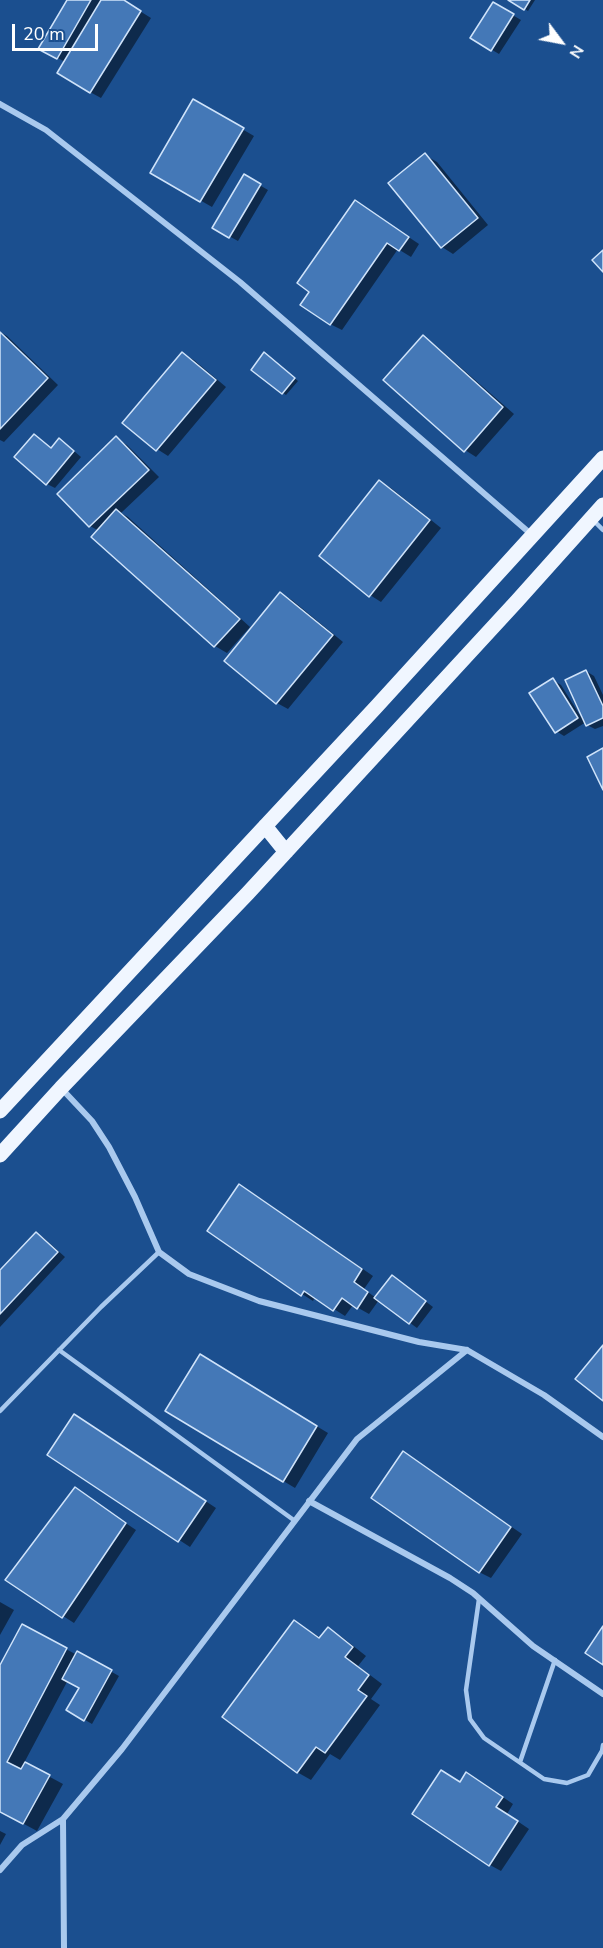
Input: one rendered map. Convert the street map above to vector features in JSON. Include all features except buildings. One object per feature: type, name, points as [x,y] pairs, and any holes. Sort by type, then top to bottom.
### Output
[{"type":"main road","points":[[0,1111],[603,458]]},
{"type":"main road","points":[[0,1155],[286,852],[603,505]]},
{"type":"main road","points":[[265,826],[286,852]]},
{"type":"street","points":[[0,104],[46,130],[240,282],[532,536]]},
{"type":"street","points":[[61,1088],[92,1121],[109,1147],[159,1251],[189,1274],[259,1301],[419,1342],[466,1350],[544,1395],[603,1437]]},
{"type":"street","points":[[0,1870],[22,1845],[63,1819],[122,1749],[357,1438],[466,1350]]},
{"type":"street","points":[[309,1502],[450,1578],[479,1599],[533,1646],[603,1694]]},
{"type":"street","points":[[63,1819],[64,1948]]},
{"type":"lane","points":[[591,518],[603,530]]},
{"type":"lane","points":[[0,1411],[159,1251]]},
{"type":"lane","points":[[59,1350],[295,1521]]},
{"type":"lane","points":[[479,1599],[466,1690],[470,1719],[484,1738],[544,1779],[567,1783],[588,1775],[603,1745]]},
{"type":"lane","points":[[520,1762],[555,1660]]}]
